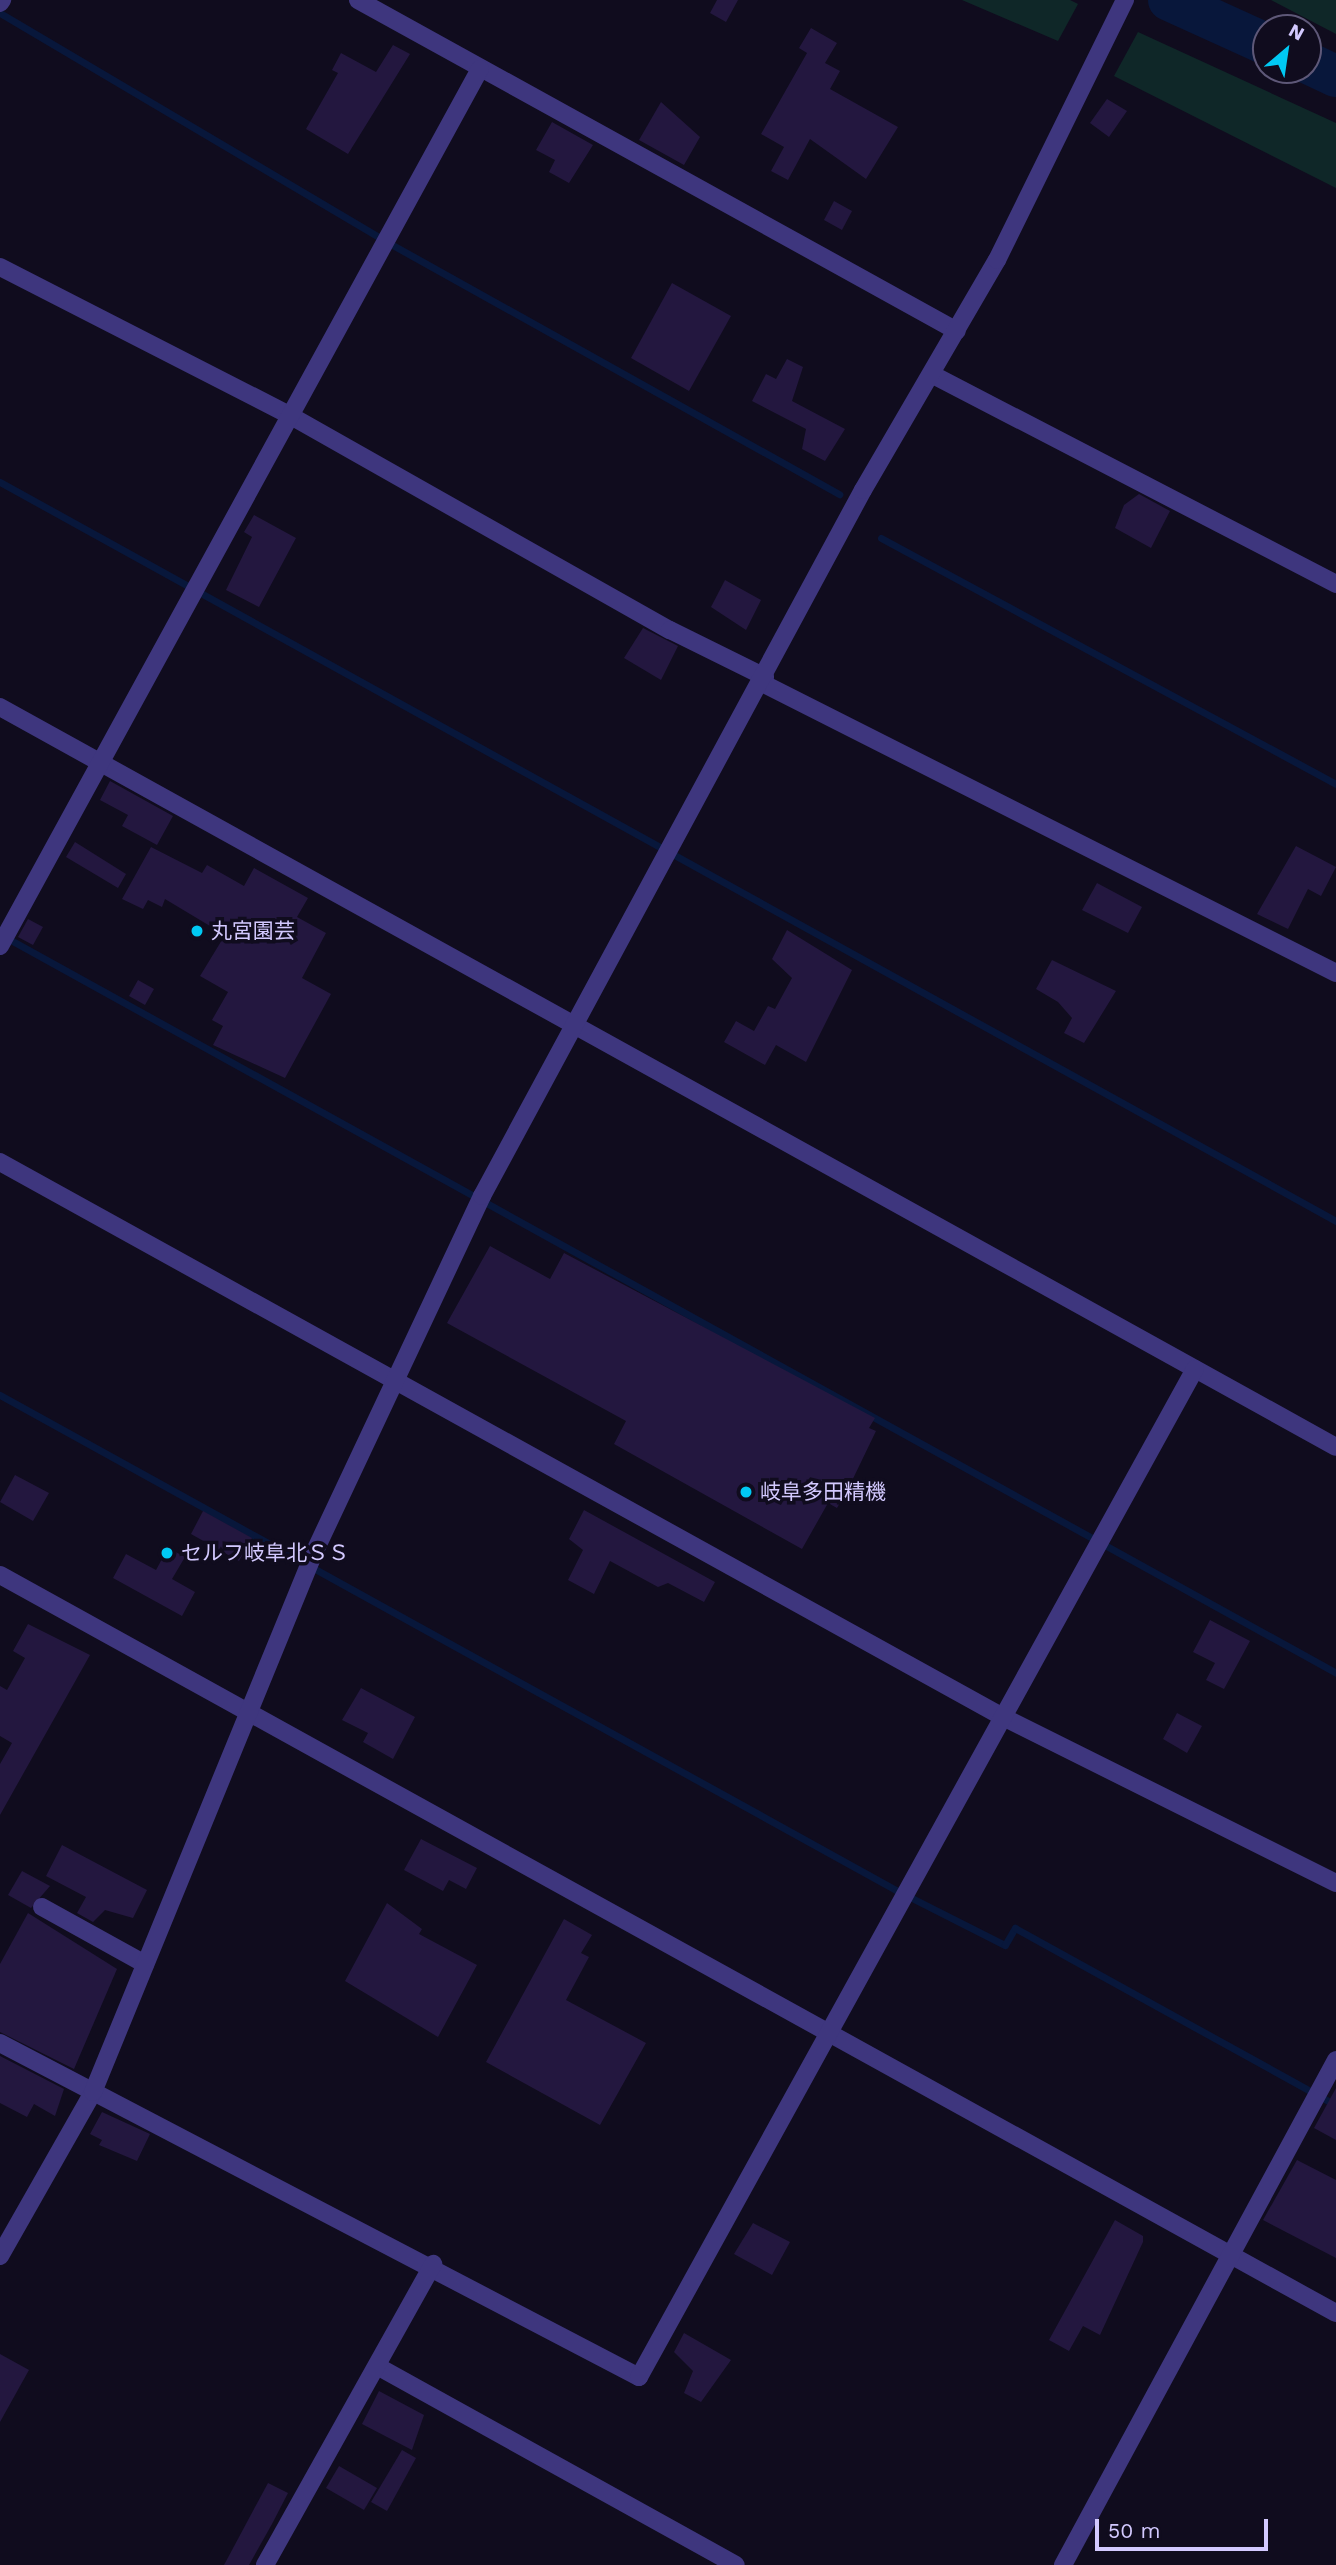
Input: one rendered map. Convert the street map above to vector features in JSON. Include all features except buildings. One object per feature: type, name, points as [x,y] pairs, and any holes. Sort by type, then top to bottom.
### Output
[{"type":"street","points":[[358,0],[957,331]]},
{"type":"street","points":[[0,2256],[93,2092],[247,1712],[482,1196],[578,1028],[863,489],[935,376],[1125,0]]},
{"type":"street","points":[[0,946],[104,763],[480,69]]},
{"type":"street","points":[[0,267],[291,416],[764,680],[1336,973]]},
{"type":"street","points":[[935,376],[1336,584]]},
{"type":"street","points":[[0,707],[1336,1447]]},
{"type":"street","points":[[0,1162],[1003,1717],[1336,1883]]},
{"type":"street","points":[[0,2043],[433,2264],[639,2377],[1195,1369]]},
{"type":"street","points":[[0,1575],[1336,2313]]},
{"type":"street","points":[[42,1907],[145,1964]]},
{"type":"street","points":[[1063,2565],[1229,2253],[1336,2060]]},
{"type":"street","points":[[265,2565],[433,2264]]},
{"type":"street","points":[[377,2366],[736,2565]]},
{"type":"green space","points":[[962,0],[1070,0],[1078,4],[1058,41]]},
{"type":"green space","points":[[1271,0],[1336,0],[1336,34],[1322,27],[1322,14],[1298,14]]},
{"type":"green space","points":[[1138,32],[1336,123],[1336,188],[1114,76]]},
{"type":"waterway","points":[[1169,0],[1252,38]]},
{"type":"waterway","points":[[0,13],[380,238],[839,494]]},
{"type":"waterway","points":[[1322,70],[1336,76]]},
{"type":"waterway","points":[[0,482],[1336,1221]]},
{"type":"waterway","points":[[881,538],[1336,784]]},
{"type":"waterway","points":[[7,938],[1336,1673]]},
{"type":"waterway","points":[[0,1395],[896,1890],[1005,1945],[1015,1928],[1336,2105]]},
{"type":"place","name":"丸宮園芸","points":[[197,931]]},
{"type":"place","name":"岐阜多田精機","points":[[746,1492]]},
{"type":"place","name":"セルフ岐阜北ＳＳ","points":[[167,1553]]}]
